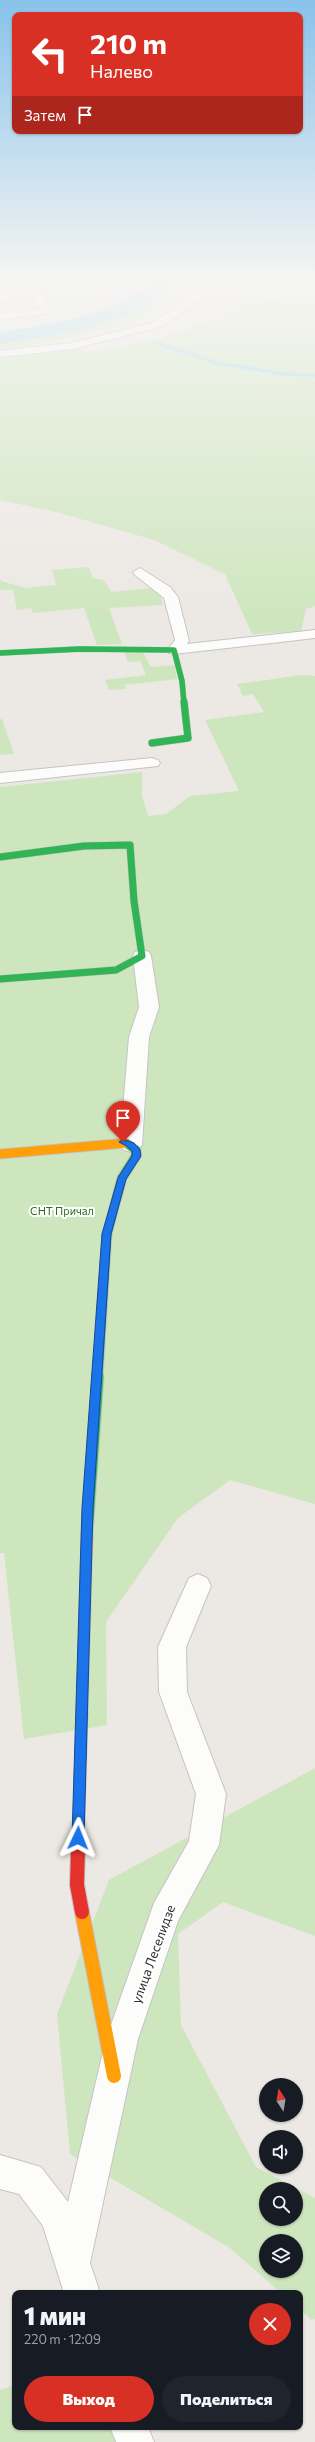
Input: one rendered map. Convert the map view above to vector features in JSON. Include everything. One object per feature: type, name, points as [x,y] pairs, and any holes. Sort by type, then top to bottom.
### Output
[{"type":"street","points":[[140,572],[165,590],[171,597],[182,641],[174,650]]},
{"type":"street","points":[[0,653],[80,649],[174,650],[315,634]]},
{"type":"street","points":[[152,743],[188,738],[182,681],[174,650]]},
{"type":"street","points":[[0,778],[152,763]]},
{"type":"street","points":[[0,857],[84,846],[130,845],[134,901],[150,1007],[139,1037],[131,1145]]},
{"type":"street","points":[[0,979],[116,970],[142,956]]},
{"type":"street","points":[[0,1154],[123,1142],[131,1145],[136,1150],[136,1156],[122,1178],[106,1241],[88,1508],[77,1885],[114,2076]]},
{"type":"street","name":"улица Леселидзе","points":[[77,2278],[122,2039],[165,1914],[204,1845],[211,1794],[173,1692],[172,1647],[198,1586]]},
{"type":"street","name":"улица Леселидзе","points":[[0,2172],[29,2179],[57,2216],[77,2278]]},
{"type":"street","points":[[130,2430],[135,2442]]},
{"type":"green space","points":[[0,390],[315,390],[315,606],[306,609],[301,631],[252,634],[225,574],[154,540],[60,513],[0,500]]},
{"type":"green space","points":[[89,567],[93,578],[104,580],[111,592],[151,588],[159,592],[163,605],[109,608],[122,644],[97,645],[84,608],[33,613],[31,608],[17,610],[13,590],[0,590],[0,577],[1,581],[25,588],[56,585],[52,570]]},
{"type":"green space","points":[[124,652],[143,652],[151,667],[175,665],[177,679],[124,685],[126,689],[109,690],[105,680],[146,675],[140,661],[128,662]]},
{"type":"green space","name":"СНТ Причал","points":[[302,675],[315,676],[315,1504],[230,1480],[178,1518],[106,1622],[107,1725],[24,1739],[4,1553],[0,1553],[0,787],[142,772],[142,796],[148,816],[166,814],[190,796],[239,791],[205,720],[264,712],[253,694],[243,696],[237,684]]},
{"type":"green space","points":[[0,719],[2,719],[14,754],[0,755]]},
{"type":"green space","points":[[315,1768],[315,1936],[223,1902],[178,1934],[181,2025],[256,2167],[259,2169],[259,2174],[269,2174],[285,2182],[259,2182],[259,2226],[303,2226],[303,2192],[315,2198],[315,2319],[312,2320],[303,2312],[303,2290],[278,2290],[264,2278],[303,2278],[303,2234],[259,2234],[259,2274],[230,2248],[70,2154],[57,2014],[109,1880]]},
{"type":"green space","points":[[12,2386],[12,2430],[118,2430],[122,2442],[0,2442],[0,2390]]},
{"type":"traffic: fast","points":[[0,653],[80,649],[174,650],[182,681],[188,738],[152,743]]},
{"type":"traffic: fast","points":[[0,857],[84,846],[130,845],[134,901],[142,956],[116,970],[0,979]]},
{"type":"traffic: fast","points":[[87,1535],[107,1234],[122,1178],[136,1156],[136,1150],[126,1143]]},
{"type":"traffic: slow","points":[[0,1154],[126,1143]]},
{"type":"traffic: slow","points":[[82,1714],[87,1535]]},
{"type":"traffic: slow","points":[[82,1912],[114,2076]]},
{"type":"traffic: jam","points":[[82,1714],[77,1885],[82,1912]]},
{"type":"route","points":[[78,1838],[88,1508],[107,1234],[122,1178],[136,1156],[136,1150],[131,1145],[123,1142]]}]
